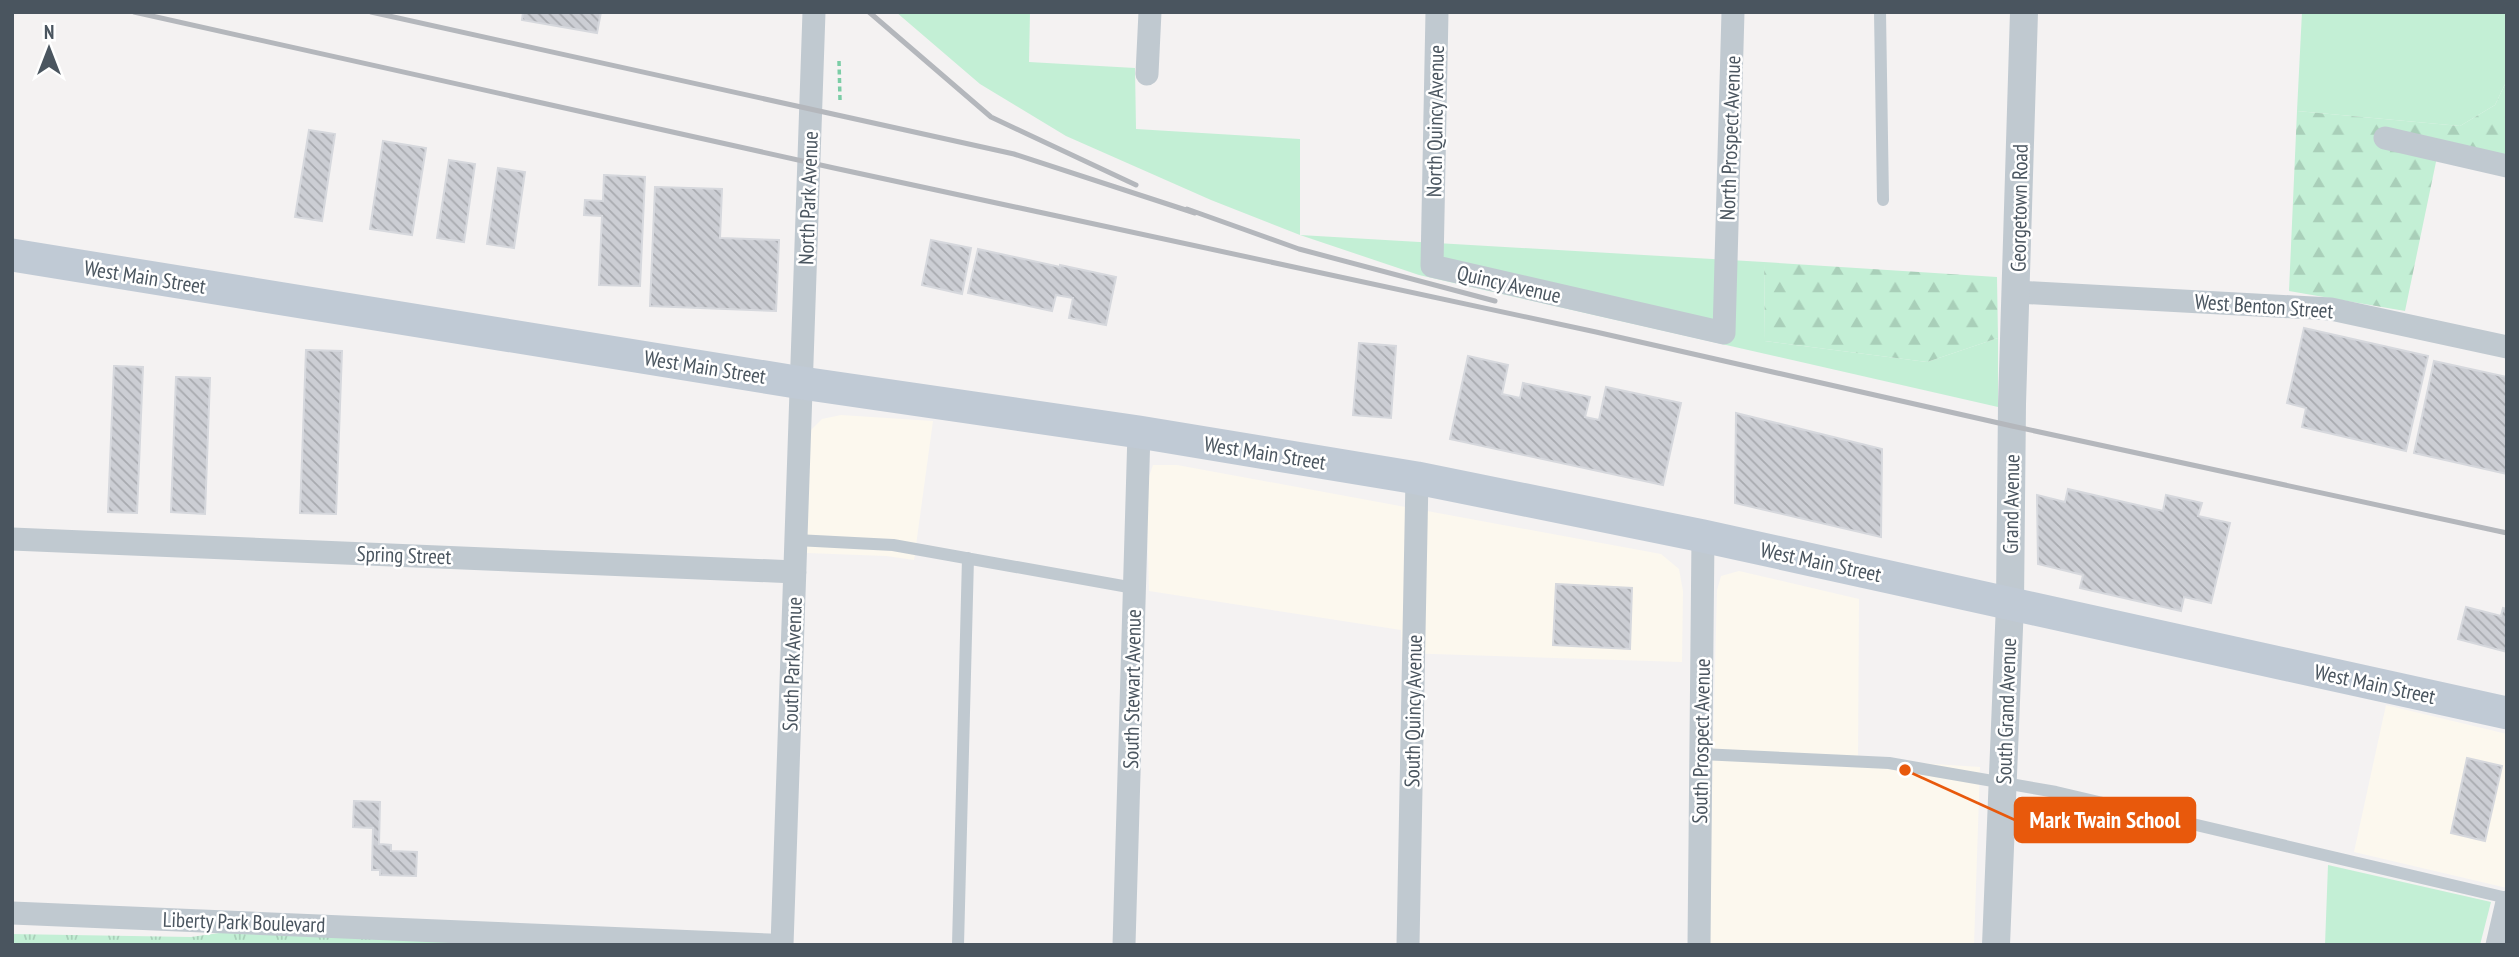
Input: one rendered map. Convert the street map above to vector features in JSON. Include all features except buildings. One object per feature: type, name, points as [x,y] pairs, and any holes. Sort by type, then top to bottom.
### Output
[{"type":"main road","name":"West Main Street","points":[[12,255],[802,383],[1139,432],[1417,478],[1703,536],[2507,713]]},
{"type":"street","name":"North Park Avenue","points":[[802,383],[814,12]]},
{"type":"street","points":[[1147,74],[1150,12]]},
{"type":"street","name":"North Quincy Avenue","points":[[1432,230],[1437,12]]},
{"type":"street","name":"North Prospect Avenue","points":[[1591,302],[1724,333],[1733,12]]},
{"type":"street","name":"Georgetown Road","points":[[2012,404],[2024,12]]},
{"type":"street","points":[[2385,138],[2507,166]]},
{"type":"street","name":"Quincy Avenue","points":[[1432,230],[1432,266],[1591,302]]},
{"type":"street","name":"West Benton Street","points":[[2017,292],[2331,309],[2507,347]]},
{"type":"street","name":"South Park Avenue","points":[[782,945],[802,383]]},
{"type":"street","name":"Grand Avenue","points":[[2010,604],[2012,404]]},
{"type":"street","name":"South Stewart Avenue","points":[[1124,945],[1139,432]]},
{"type":"street","name":"South Quincy Avenue","points":[[1408,945],[1417,478]]},
{"type":"street","name":"South Prospect Avenue","points":[[1699,945],[1703,536]]},
{"type":"street","name":"Spring Street","points":[[12,539],[795,572]]},
{"type":"street","name":"South Grand Avenue","points":[[1996,945],[2010,604]]},
{"type":"street","points":[[2497,945],[2507,900]]},
{"type":"street","name":"Liberty Park Boulevard","points":[[12,914],[769,945]]},
{"type":"lane","points":[[1880,12],[1882,200]]},
{"type":"lane","points":[[796,540],[893,545],[1134,588]]},
{"type":"lane","points":[[958,945],[968,558]]},
{"type":"lane","points":[[1701,754],[1889,763],[2056,792],[2507,900]]},
{"type":"path","points":[[839,61],[840,100]]},
{"type":"shaded area","points":[[841,415],[933,421],[914,560],[886,556],[807,553],[810,431],[822,419]]},
{"type":"shaded area","points":[[1153,465],[1177,465],[1661,554],[1679,569],[1683,591],[1682,662],[1402,653],[1401,630],[1149,591],[1146,485]]},
{"type":"shaded area","points":[[1739,571],[1859,599],[1858,759],[1980,767],[1974,945],[1708,945],[1717,590],[1721,576]]},
{"type":"shaded area","points":[[2386,705],[2507,734],[2507,888],[2354,852]]},
{"type":"green space","points":[[896,12],[1030,12],[1029,62],[1135,68],[1136,129],[1300,139],[1300,235],[1211,200],[1066,136],[980,84]]},
{"type":"green space","points":[[2302,12],[2507,12],[2507,80],[2495,105],[2460,126],[2297,111]]},
{"type":"green space","points":[[2507,80],[2507,172],[2437,157],[2405,311],[2289,291],[2297,111],[2460,126],[2495,105]]},
{"type":"green space","points":[[1300,235],[1764,262],[1765,341],[1927,362],[1998,338],[1998,407],[1419,275]]},
{"type":"green space","points":[[1764,262],[1997,277],[1998,338],[1927,362],[1765,341]]},
{"type":"green space","points":[[2328,865],[2491,902],[2480,945],[2325,945]]},
{"type":"green space","points":[[247,929],[639,945],[12,945],[12,934],[191,937]]},
{"type":"railway","points":[[134,12],[834,168],[1596,332],[2012,426],[2507,533]]},
{"type":"railway","points":[[371,12],[1014,154],[1195,213]]},
{"type":"railway","points":[[869,12],[991,117],[1136,185]]},
{"type":"railway","points":[[1187,209],[1299,249],[1495,301]]},
{"type":"place","name":"Mark Twain School","points":[[1905,770]]}]
